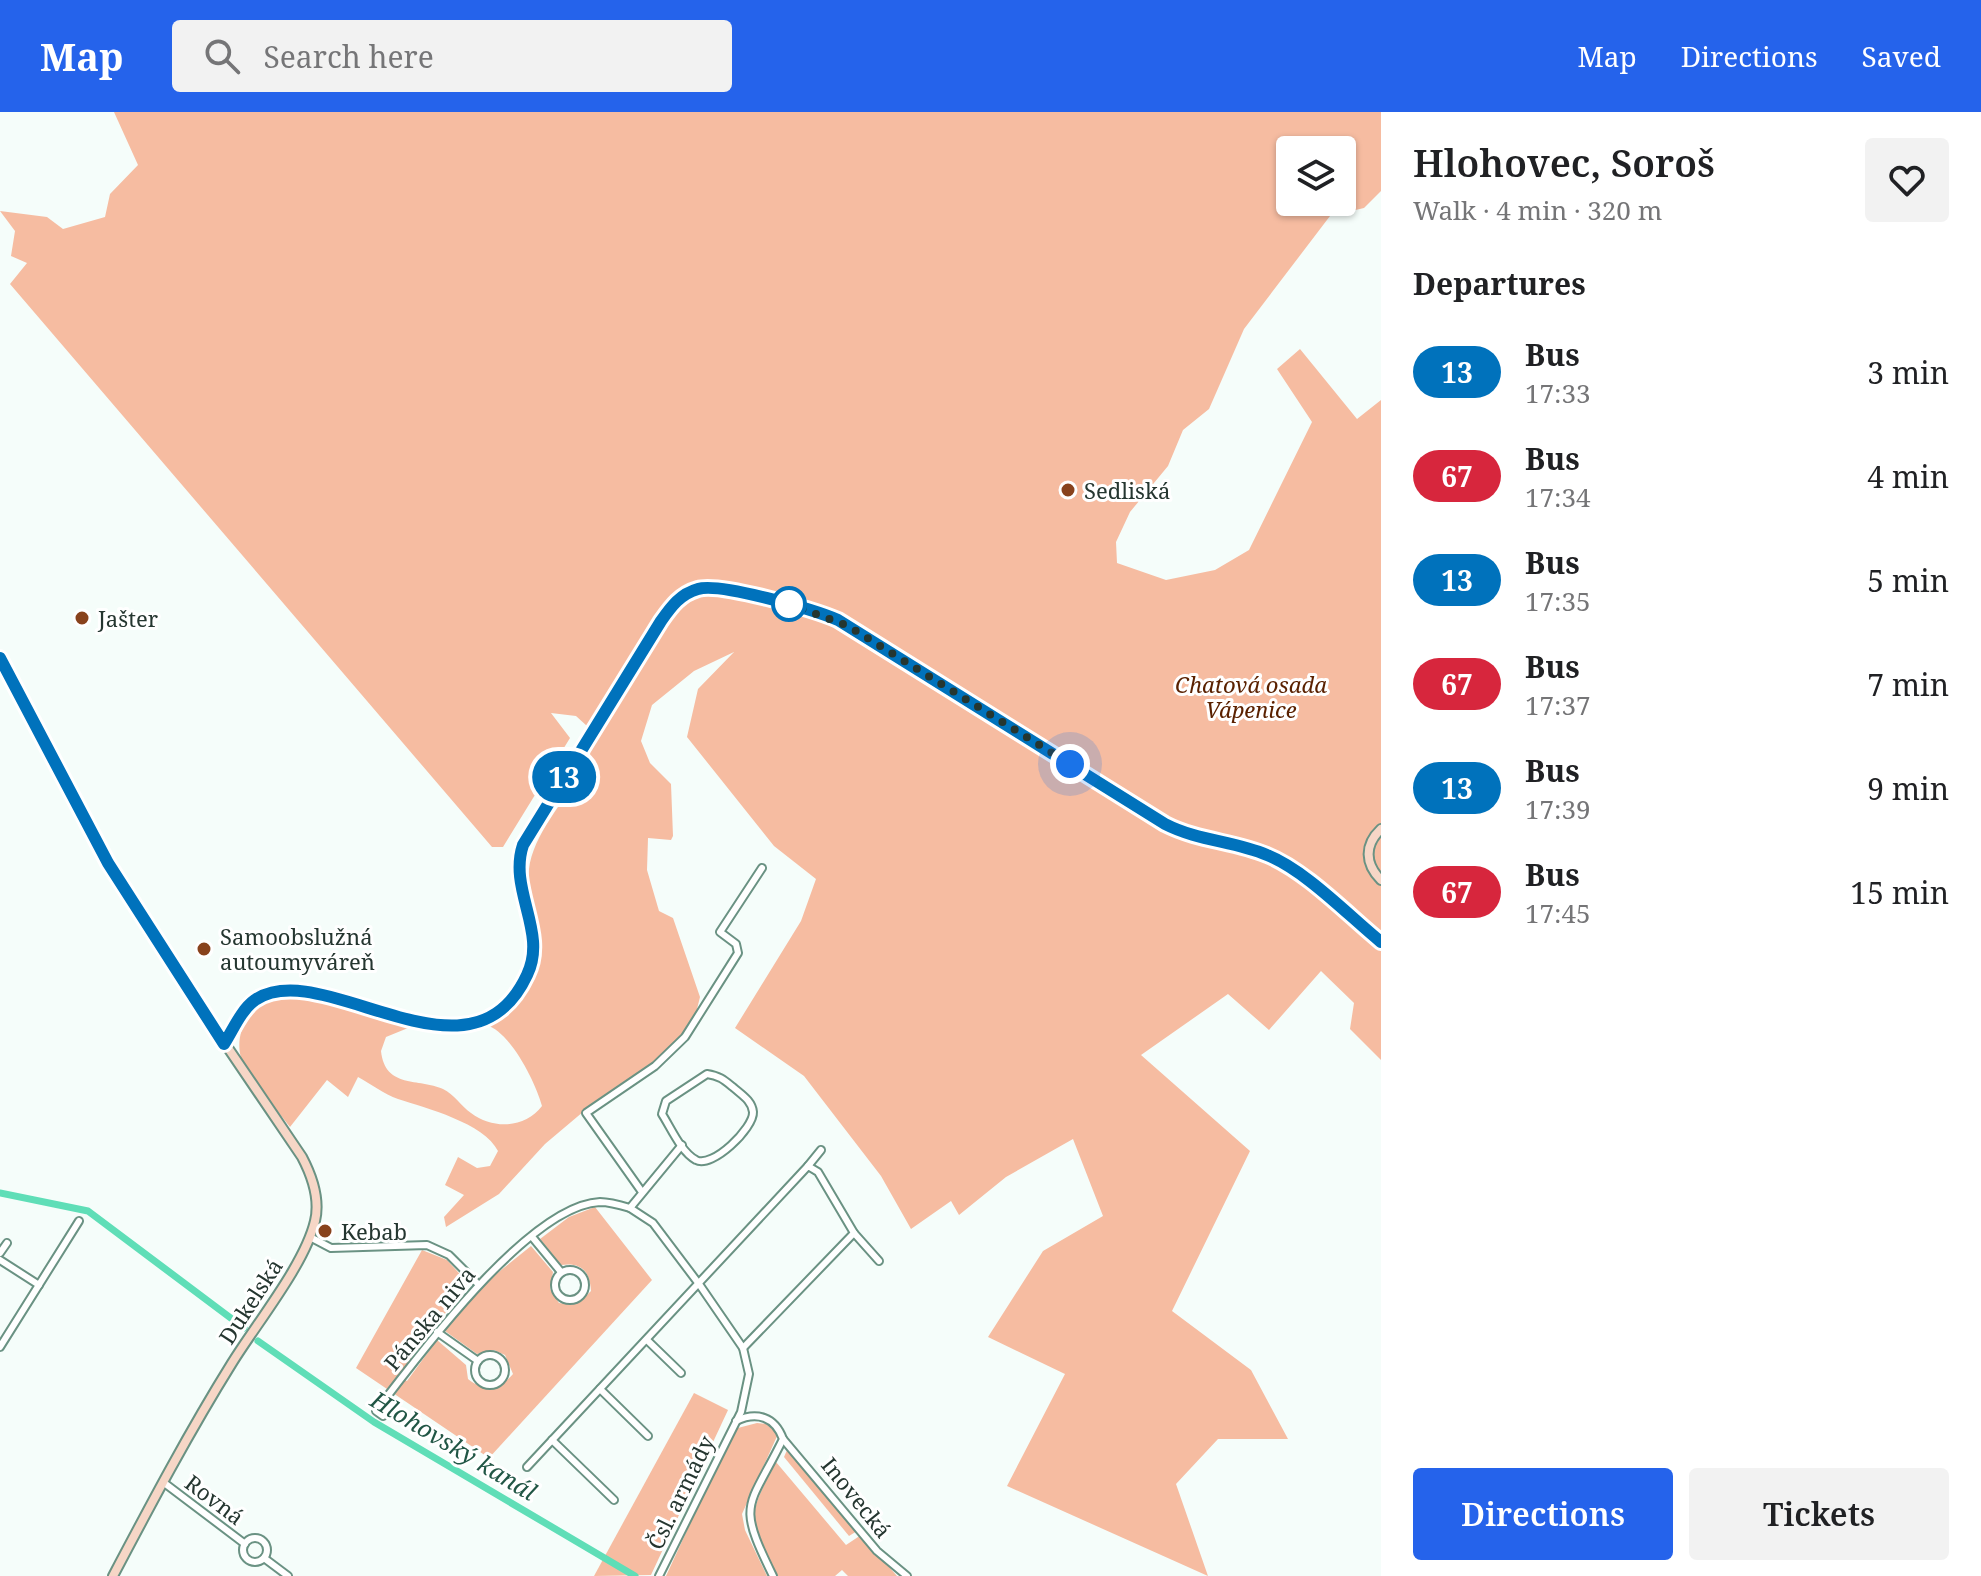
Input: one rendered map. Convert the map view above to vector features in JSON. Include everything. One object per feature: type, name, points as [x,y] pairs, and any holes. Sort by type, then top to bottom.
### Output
[{"type":"main road","points":[[224,1044],[247,1007],[273,992],[304,993],[427,1023],[453,1026],[489,1016],[512,1000],[533,958],[532,930],[519,881],[523,845],[661,621],[681,597],[704,587],[793,605],[838,620],[1165,824],[1191,836],[1255,851],[1280,862],[1381,942]]},
{"type":"main road","name":"Dukelská","points":[[0,658],[108,863],[309,1170],[317,1210],[310,1237],[163,1482],[113,1576]]},
{"type":"main road","points":[[1381,829],[1368,850],[1370,866],[1381,880]]},
{"type":"street","points":[[642,1192],[586,1113],[666,1057],[696,1023],[705,1002],[738,953],[736,944],[720,932],[762,868]]},
{"type":"street","points":[[707,1074],[720,1076],[750,1102],[754,1114],[749,1125],[715,1159],[704,1163],[693,1159],[682,1145],[662,1114],[666,1101],[707,1074]]},
{"type":"street","points":[[682,1145],[630,1208],[653,1223],[743,1348],[749,1374],[745,1399],[757,1416],[733,1423]]},
{"type":"street","points":[[527,1467],[821,1150]]},
{"type":"street","points":[[808,1166],[818,1172],[854,1233],[879,1261]]},
{"type":"street","name":"Pánska niva","points":[[383,1416],[376,1411],[477,1283],[567,1212],[600,1202],[630,1208]]},
{"type":"street","points":[[0,1347],[79,1221]]},
{"type":"street","points":[[743,1348],[854,1233]]},
{"type":"street","points":[[310,1237],[331,1248],[427,1245],[449,1255],[477,1283]]},
{"type":"street","points":[[533,1238],[561,1272]]},
{"type":"street","points":[[0,1253],[7,1243]]},
{"type":"street","points":[[0,1260],[39,1285]]},
{"type":"street","points":[[575,1270],[583,1276],[585,1290],[579,1297],[569,1300],[559,1296],[555,1286],[561,1272],[575,1270]]},
{"type":"street","points":[[437,1332],[478,1361]]},
{"type":"street","points":[[647,1340],[681,1373]]},
{"type":"street","points":[[486,1355],[500,1359],[504,1368],[502,1377],[490,1384],[481,1382],[475,1370],[478,1361],[486,1355]]},
{"type":"street","points":[[600,1389],[648,1436]]},
{"type":"street","name":"Čsl. armády","points":[[659,1576],[745,1399]]},
{"type":"street","name":"Inovecká","points":[[757,1416],[769,1419],[779,1427],[783,1439],[877,1551],[907,1576]]},
{"type":"street","points":[[773,1576],[750,1529],[747,1514],[783,1439]]},
{"type":"street","points":[[552,1440],[614,1500]]},
{"type":"street","name":"Rovná","points":[[163,1482],[245,1544]]},
{"type":"street","name":"Rovná","points":[[264,1558],[266,1547],[262,1541],[255,1538],[245,1544],[243,1551],[249,1561],[264,1558],[288,1576]]},
{"type":"green space","name":"Chatová osada Vápenice","points":[[114,112],[1381,112],[1381,191],[1364,208],[1356,210],[1356,136],[1276,136],[1276,216],[1330,216],[1244,329],[1209,409],[1183,430],[1168,466],[1130,512],[1116,542],[1117,563],[1166,580],[1215,570],[1249,550],[1312,422],[1277,369],[1300,349],[1357,419],[1381,400],[1381,1060],[1350,1029],[1354,1003],[1321,971],[1269,1030],[1228,994],[1141,1055],[1250,1151],[1172,1311],[1251,1370],[1288,1439],[1218,1439],[1176,1484],[1208,1576],[1007,1486],[1065,1374],[988,1337],[1043,1251],[1103,1216],[1073,1139],[1006,1177],[959,1215],[951,1201],[911,1229],[881,1176],[804,1076],[735,1028],[801,921],[816,879],[774,846],[687,737],[698,689],[734,652],[694,671],[652,705],[641,741],[650,763],[671,784],[673,836],[671,840],[648,838],[647,870],[659,911],[673,918],[700,997],[694,1021],[657,1062],[590,1106],[545,1144],[499,1194],[446,1227],[444,1217],[464,1195],[445,1185],[458,1157],[477,1168],[490,1166],[498,1151],[480,1132],[453,1118],[393,1097],[358,1077],[348,1097],[327,1080],[290,1127],[257,1086],[246,1070],[239,1049],[243,1027],[248,1017],[265,1001],[288,995],[409,1023],[408,1028],[386,1037],[381,1051],[389,1071],[404,1080],[443,1089],[467,1110],[489,1122],[518,1122],[527,1119],[542,1106],[534,1084],[513,1047],[495,1029],[486,1025],[500,1017],[522,996],[535,970],[540,940],[529,869],[536,844],[550,819],[582,772],[592,770],[587,726],[576,716],[551,713],[570,738],[503,847],[492,847],[10,284],[27,263],[11,256],[15,231],[0,211],[47,217],[63,229],[105,217],[110,194],[138,165]]},
{"type":"green space","points":[[595,1207],[652,1280],[489,1458],[356,1368],[422,1250],[447,1260],[468,1283],[398,1376],[407,1381],[437,1340],[466,1365],[468,1379],[486,1388],[503,1384],[513,1374],[505,1355],[494,1350],[477,1354],[445,1331],[480,1287],[531,1246],[553,1272],[550,1289],[559,1303],[573,1303],[584,1298],[591,1291],[587,1274],[574,1265],[561,1265],[540,1239],[569,1217]]},
{"type":"green space","points":[[694,1393],[728,1410],[651,1575],[594,1576]]},
{"type":"green space","points":[[766,1424],[778,1434],[742,1514],[745,1530],[767,1576],[666,1576],[734,1429]]},
{"type":"green space","points":[[788,1448],[857,1531],[849,1536],[784,1457]]},
{"type":"green space","points":[[776,1462],[846,1545],[861,1535],[897,1576],[848,1576],[842,1570],[835,1576],[778,1576],[761,1542],[754,1519],[759,1497]]},
{"type":"waterway","name":"Hlohovský kanál","points":[[0,1193],[88,1211],[244,1328]]},
{"type":"waterway","name":"Hlohovský kanál","points":[[258,1341],[374,1422],[635,1576]]},
{"type":"bus line","name":"13","points":[[0,658],[61,779],[108,863],[148,930],[224,1044],[247,1007],[273,992],[304,993],[427,1023],[453,1026],[469,1024],[496,1013],[512,1000],[529,973],[533,958],[532,930],[519,881],[519,861],[528,834],[661,621],[681,597],[704,587],[793,605],[838,620],[1165,824],[1210,842],[1269,855],[1381,942]]},
{"type":"place","name":"Sedliská","points":[[1068,490]]},
{"type":"place","name":"Jašter","points":[[82,618]]},
{"type":"place","name":"Samoobslužná autoumyváreň","points":[[204,949]]},
{"type":"place","name":"Kebab","points":[[325,1231]]},
{"type":"route","points":[[789,604],[826,615],[848,626],[1070,764]]}]
